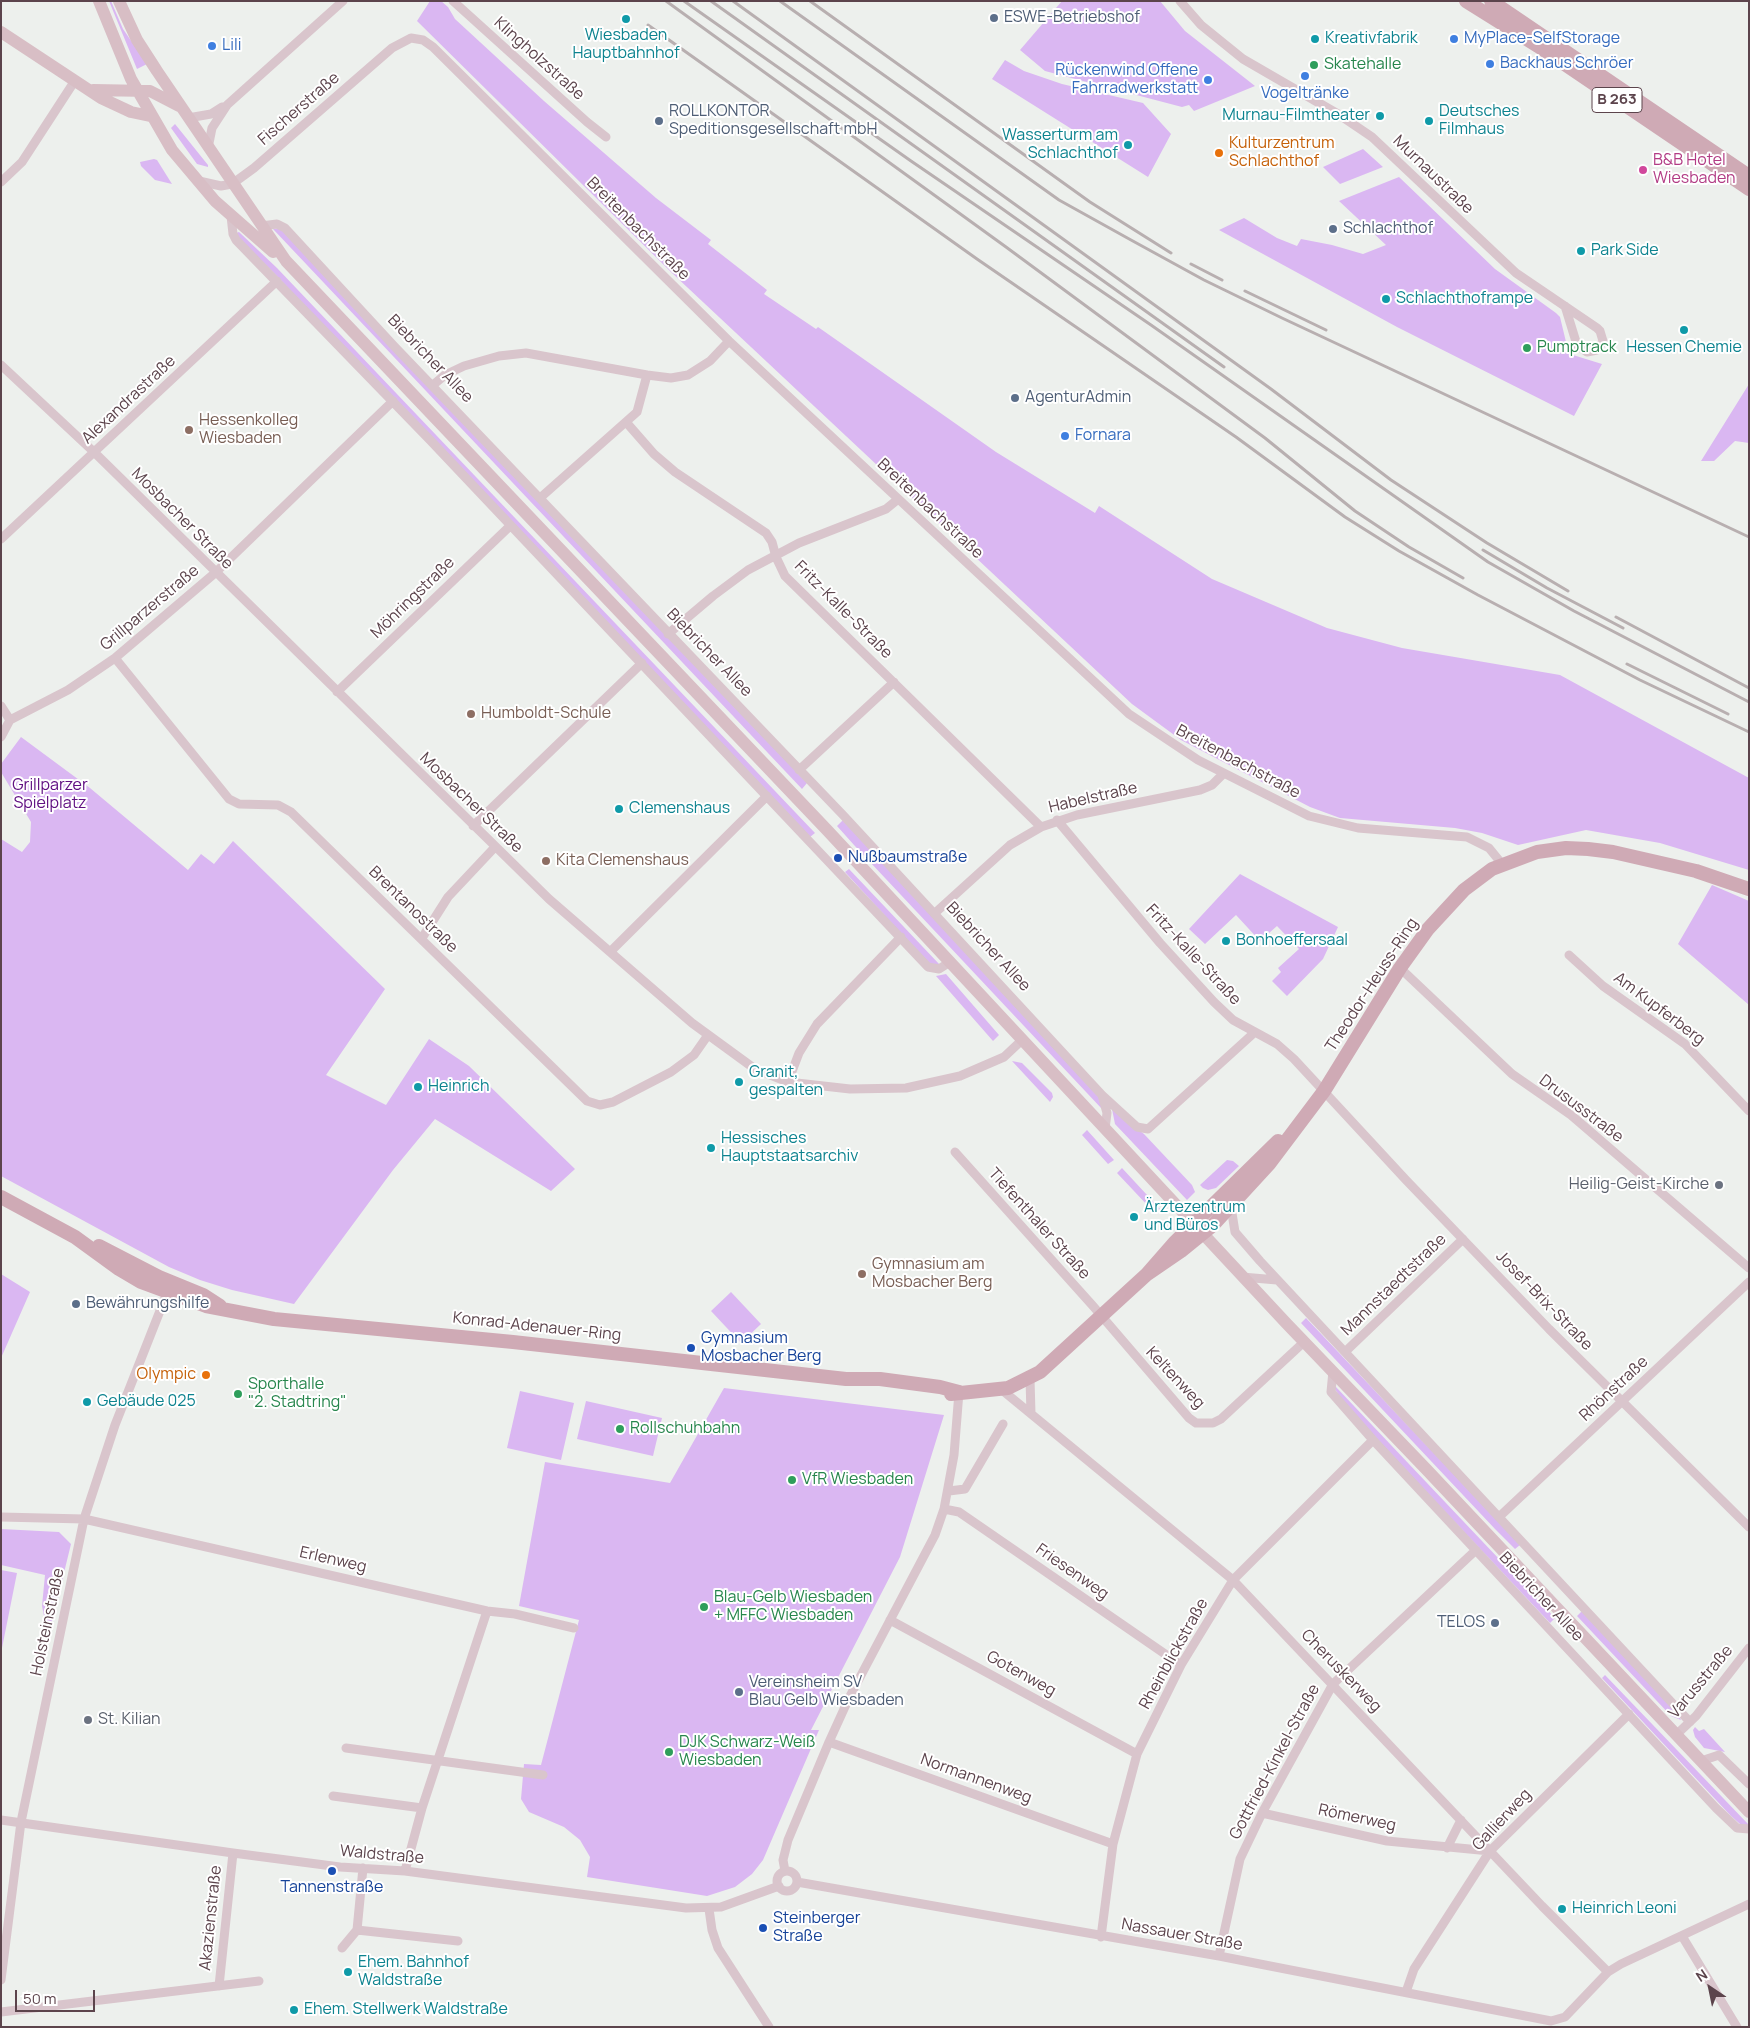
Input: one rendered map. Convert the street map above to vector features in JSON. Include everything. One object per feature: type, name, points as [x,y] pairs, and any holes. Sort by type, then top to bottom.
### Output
[{"type":"main road","name":"Biebricher Allee","points":[[99,1],[117,48],[150,116],[172,150],[196,180],[231,216],[286,261],[950,962],[1021,1041],[1749,1812]]},
{"type":"main road","name":"Biebricher Allee","points":[[119,1],[137,40],[181,110],[286,261]]},
{"type":"main road","points":[[1466,1],[1488,7]]},
{"type":"main road","name":"B 263","points":[[1488,7],[1535,31],[1749,176]]},
{"type":"main road","name":"B 263","points":[[1488,7],[1749,189]]},
{"type":"main road","points":[[1,32],[80,85],[121,108],[150,116],[151,108],[155,102],[181,110]]},
{"type":"main road","points":[[80,85],[105,92],[138,90],[156,93],[181,110]]},
{"type":"main road","name":"Theodor-Heuss-Ring","points":[[1198,1229],[1231,1207],[1269,1164],[1324,1091],[1400,968],[1428,929],[1453,901],[1477,879],[1502,864],[1522,856],[1550,849],[1588,849],[1613,852],[1696,871],[1749,889]]},
{"type":"main road","name":"Theodor-Heuss-Ring","points":[[1198,1229],[1314,1105]]},
{"type":"main road","name":"Konrad-Adenauer-Ring","points":[[1,1197],[75,1237],[119,1270],[169,1288],[191,1302],[297,1322],[513,1342],[846,1379],[863,1385],[934,1395],[1002,1390],[1030,1379],[1198,1229]]},
{"type":"street","points":[[181,110],[211,114],[227,104],[343,1]]},
{"type":"street","name":"Klingholzstraße","points":[[452,1],[606,137]]},
{"type":"street","name":"Murnaustraße","points":[[1180,1],[1201,25],[1243,59],[1338,114],[1372,137],[1502,262],[1600,330],[1603,341],[1597,350],[1587,352],[1577,345],[1565,306]]},
{"type":"street","name":"Fischerstraße","points":[[232,184],[254,168],[392,48],[402,41],[416,38]]},
{"type":"street","name":"Breitenbachstraße","points":[[416,38],[433,47],[729,341],[897,500],[1129,714],[1178,749],[1223,774],[1321,820],[1384,832],[1467,837],[1489,848],[1502,864]]},
{"type":"street","points":[[1,182],[22,162],[80,85]]},
{"type":"street","points":[[208,149],[212,128],[227,104]]},
{"type":"street","points":[[196,180],[221,186],[232,184]]},
{"type":"street","points":[[231,216],[234,237],[393,401],[928,967],[938,970],[950,962]]},
{"type":"street","name":"Biebricher Allee","points":[[261,226],[277,224],[285,228],[668,634],[935,913],[1102,1095],[1137,1127],[1144,1130],[1148,1129],[1255,1032]]},
{"type":"street","name":"Alexandrastraße","points":[[1,539],[277,281]]},
{"type":"street","points":[[434,385],[445,375],[464,366],[499,356],[526,353],[671,378],[688,375],[710,361],[729,341]]},
{"type":"street","name":"Mosbacher Straße","points":[[1,366],[95,453],[215,573],[549,899],[708,1035],[755,1069],[788,1082],[850,1089],[906,1088],[939,1082],[969,1072],[1004,1057],[1021,1041]]},
{"type":"street","points":[[540,498],[639,409],[647,375]]},
{"type":"street","name":"Grillparzerstraße","points":[[10,720],[68,690],[115,658],[215,573],[393,401]]},
{"type":"street","name":"Fritz-Kalle-Straße","points":[[626,422],[649,449],[675,472],[766,533],[772,542],[785,576],[1041,826]]},
{"type":"street","points":[[668,634],[731,582],[799,543],[886,509],[897,500]]},
{"type":"street","name":"Möhringstraße","points":[[337,692],[510,526]]},
{"type":"street","name":"Brentanostraße","points":[[115,658],[229,799],[239,804],[278,805],[287,809],[422,938],[582,1098],[594,1104],[613,1102],[671,1072],[694,1055],[708,1035]]},
{"type":"street","points":[[473,826],[642,663]]},
{"type":"street","points":[[799,770],[894,682]]},
{"type":"street","points":[[1,706],[10,720],[1,737]]},
{"type":"street","name":"Habelstraße","points":[[935,913],[1010,845],[1041,826],[1057,820],[1200,790],[1212,785],[1223,774]]},
{"type":"street","points":[[610,952],[767,796]]},
{"type":"street","name":"Fritz-Kalle-Straße","points":[[1057,820],[1160,943],[1214,1002],[1233,1020],[1286,1051],[1324,1091]]},
{"type":"street","points":[[422,938],[448,896],[495,847]]},
{"type":"street","points":[[788,1082],[799,1053],[816,1024],[901,937]]},
{"type":"street","name":"Am Kupferberg","points":[[1569,955],[1603,986],[1685,1044],[1749,1111]]},
{"type":"street","name":"Drususstraße","points":[[1400,968],[1512,1074],[1571,1115],[1749,1268]]},
{"type":"street","name":"Josef-Brix-Straße","points":[[1324,1091],[1549,1329],[1624,1401],[1749,1527]]},
{"type":"street","points":[[1102,1095],[1107,1113],[1105,1129]]},
{"type":"street","name":"Tiefenthaler Straße","points":[[955,1152],[1101,1316]]},
{"type":"street","name":"Biebricher Allee","points":[[1231,1207],[1235,1232],[1690,1722]]},
{"type":"street","name":"Mannstaedtstraße","points":[[1346,1351],[1463,1239]]},
{"type":"street","points":[[1242,1276],[1278,1280]]},
{"type":"street","name":"Rhönstraße","points":[[1499,1517],[1749,1282]]},
{"type":"street","name":"Holsteinstraße","points":[[1,1980],[22,1822],[84,1519],[115,1425],[169,1288]]},
{"type":"street","name":"Keltenweg","points":[[1101,1316],[1189,1418],[1204,1425],[1220,1419],[1304,1342]]},
{"type":"street","name":"Biebricher Allee","points":[[1333,1371],[1331,1392],[1373,1440],[1716,1808],[1737,1828],[1749,1829]]},
{"type":"street","points":[[1030,1379],[1031,1414]]},
{"type":"street","name":"Cheruskerweg","points":[[1002,1390],[1233,1580],[1334,1684],[1490,1851],[1608,1972]]},
{"type":"street","points":[[785,1871],[783,1860],[788,1840],[829,1742],[931,1542],[944,1509],[949,1492],[958,1392]]},
{"type":"street","points":[[949,1492],[965,1489],[1003,1424]]},
{"type":"street","name":"Rheinblickstraße","points":[[1102,1937],[1113,1844],[1137,1754],[1181,1665],[1233,1580],[1373,1440]]},
{"type":"street","name":"Friesenweg","points":[[944,1509],[959,1512],[1181,1665]]},
{"type":"street","name":"Erlenweg","points":[[1,1517],[84,1519],[574,1628]]},
{"type":"street","name":"Gottfried-Kinkel-Straße","points":[[1219,1956],[1240,1859],[1262,1813],[1334,1684],[1476,1550]]},
{"type":"street","points":[[405,1871],[437,1760],[487,1610]]},
{"type":"street","name":"Gotenweg","points":[[890,1620],[1137,1754]]},
{"type":"street","name":"Varusstraße","points":[[1676,1735],[1690,1722],[1749,1648]]},
{"type":"street","name":"Gallierweg","points":[[1406,1992],[1414,1969],[1490,1851],[1629,1714]]},
{"type":"street","name":"Normannenweg","points":[[829,1742],[1113,1844]]},
{"type":"street","points":[[346,1748],[543,1775]]},
{"type":"street","points":[[1701,1761],[1719,1755],[1749,1784]]},
{"type":"street","points":[[332,1796],[422,1808]]},
{"type":"street","name":"Römerweg","points":[[1262,1813],[1387,1841],[1490,1851]]},
{"type":"street","name":"Waldstraße","points":[[1,1820],[233,1853],[405,1871],[686,1908],[709,1909],[769,1892],[779,1886]]},
{"type":"street","points":[[1447,1848],[1461,1820]]},
{"type":"street","name":"Akazienstraße","points":[[219,1986],[233,1853]]},
{"type":"street","points":[[342,1948],[357,1930],[363,1868]]},
{"type":"street","points":[[785,1871],[794,1874],[797,1882],[790,1890],[779,1886],[778,1877],[785,1871]]},
{"type":"street","name":"Nassauer Straße","points":[[797,1882],[807,1882],[1102,1937],[1219,1956],[1406,1992],[1550,2024]]},
{"type":"street","points":[[1550,2024],[1565,2017],[1608,1972],[1749,1904]]},
{"type":"street","points":[[709,1909],[712,1930],[718,1948],[769,2027]]},
{"type":"street","points":[[357,1930],[458,1941]]},
{"type":"street","points":[[1682,1936],[1737,2027]]},
{"type":"street","points":[[1,2012],[259,1982]]},
{"type":"green space","points":[[109,1],[111,1],[123,29],[147,64],[137,69]]},
{"type":"green space","points":[[430,1],[441,1],[448,7],[455,19],[544,101],[656,198],[711,240],[708,244],[767,290],[764,294],[816,329],[818,327],[996,452],[1095,513],[1099,506],[1212,579],[1327,628],[1402,648],[1560,675],[1749,778],[1749,870],[1660,843],[1586,830],[1518,845],[1482,833],[1455,828],[1340,818],[1310,807],[1181,740],[1132,704],[672,273],[417,21]]},
{"type":"green space","points":[[1062,1],[1160,1],[1185,31],[1255,86],[1194,111],[1189,105],[1182,107],[1045,71],[1020,50]]},
{"type":"green space","points":[[1005,60],[1024,71],[1062,84],[1143,103],[1171,134],[1148,177],[992,79]]},
{"type":"green space","points":[[175,124],[208,167],[197,164],[171,128]]},
{"type":"green space","points":[[1363,149],[1383,167],[1340,184],[1323,167]]},
{"type":"green space","points":[[157,160],[172,184],[155,180],[141,166],[140,162]]},
{"type":"green space","points":[[1399,177],[1495,269],[1560,317],[1567,346],[1573,355],[1602,364],[1574,416],[1397,327],[1219,230],[1244,218],[1277,238],[1297,246],[1301,239],[1363,254],[1386,245],[1339,201]]},
{"type":"green space","points":[[281,228],[807,783],[802,789],[273,229]]},
{"type":"green space","points":[[239,232],[277,268],[815,833],[810,837],[237,236],[236,233]]},
{"type":"green space","points":[[1749,384],[1749,443],[1735,441],[1714,461],[1701,461]]},
{"type":"green space","name":"Grillparzer Spielplatz","points":[[21,737],[90,788],[188,870],[201,854],[214,864],[233,841],[385,989],[326,1075],[386,1105],[429,1039],[469,1066],[575,1169],[551,1191],[435,1119],[393,1170],[294,1304],[232,1290],[200,1280],[169,1267],[1,1176],[1,839],[22,852],[30,842],[31,822],[1,772],[1,764]]},
{"type":"green space","points":[[843,820],[1099,1097],[1102,1109],[854,845],[837,826]]},
{"type":"green space","points":[[849,869],[940,965],[930,965],[845,872]]},
{"type":"green space","points":[[1240,874],[1338,927],[1323,959],[1287,996],[1272,981],[1281,972],[1278,968],[1299,949],[1277,926],[1260,941],[1236,915],[1205,944],[1189,929]]},
{"type":"green space","points":[[1712,885],[1749,901],[1749,1005],[1678,944]]},
{"type":"green space","points":[[946,974],[999,1035],[993,1041],[936,976]]},
{"type":"green space","points":[[1012,1061],[1022,1063],[1052,1093],[1053,1097],[1050,1102]]},
{"type":"green space","points":[[1112,1109],[1144,1134],[1192,1185],[1195,1192],[1187,1200],[1115,1124]]},
{"type":"green space","points":[[1087,1130],[1114,1160],[1108,1164],[1082,1135]]},
{"type":"green space","points":[[1227,1160],[1233,1161],[1239,1166],[1216,1188],[1208,1190],[1203,1188],[1200,1185]]},
{"type":"green space","points":[[1122,1168],[1161,1210],[1150,1208],[1117,1173]]},
{"type":"green space","points":[[1,1274],[30,1292],[1,1358]]},
{"type":"green space","points":[[731,1292],[761,1324],[741,1343],[711,1311]]},
{"type":"green space","points":[[1306,1318],[1520,1545],[1515,1549],[1495,1529],[1301,1323]]},
{"type":"green space","points":[[1336,1387],[1555,1618],[1550,1623],[1388,1451],[1341,1398],[1334,1388]]},
{"type":"green space","points":[[724,1388],[944,1415],[900,1557],[811,1730],[819,1730],[763,1860],[752,1874],[735,1887],[707,1896],[587,1877],[590,1857],[580,1840],[564,1827],[529,1812],[521,1799],[524,1764],[541,1765],[579,1620],[519,1606],[545,1462],[670,1483]]},
{"type":"green space","points":[[520,1391],[574,1403],[561,1460],[507,1448]]},
{"type":"green space","name":"Rollschuhbahn","points":[[586,1401],[662,1418],[653,1456],[577,1439]]},
{"type":"green space","points":[[1,1529],[59,1532],[71,1544],[50,1630],[45,1621],[42,1606],[45,1575],[1,1565]]},
{"type":"green space","points":[[1,1570],[17,1573],[1,1653]]},
{"type":"green space","points":[[1582,1611],[1678,1713],[1681,1720],[1671,1716],[1577,1616]]},
{"type":"green space","points":[[1605,1675],[1748,1824],[1747,1826],[1740,1824],[1731,1816],[1602,1678]]},
{"type":"green space","points":[[1695,1727],[1699,1731],[1704,1729],[1725,1752],[1704,1748],[1695,1737],[1693,1730]]},
{"type":"railway","points":[[666,1],[1006,247],[1265,438],[1355,511],[1409,547],[1463,578]]},
{"type":"railway","points":[[684,1],[911,161],[1151,325],[1488,562],[1574,611],[1749,702]]},
{"type":"railway","points":[[711,1],[1224,367]]},
{"type":"railway","points":[[733,1],[1271,389],[1391,480],[1487,543],[1568,591]]},
{"type":"railway","points":[[780,1],[1059,200],[1131,240],[1204,280],[1282,318],[1749,537]]},
{"type":"railway","points":[[810,1],[1090,202],[1171,253]]},
{"type":"railway","points":[[648,25],[977,259],[1236,437],[1345,517],[1399,551],[1478,595],[1640,680],[1749,732]]},
{"type":"railway","points":[[1191,264],[1222,280]]},
{"type":"railway","points":[[1245,291],[1326,330]]},
{"type":"railway","points":[[1483,550],[1547,588],[1623,628]]},
{"type":"railway","points":[[1616,617],[1749,688]]},
{"type":"railway","points":[[1627,664],[1728,714]]},
{"type":"place","name":"ESWE-Betriebshof","points":[[994,18]]},
{"type":"place","name":"Wiesbaden Hauptbahnhof","points":[[626,19]]},
{"type":"place","name":"Kreativfabrik","points":[[1315,39]]},
{"type":"place","name":"MyPlace-SelfStorage","points":[[1454,39]]},
{"type":"place","name":"Lili","points":[[212,46]]},
{"type":"place","name":"Backhaus Schröer","points":[[1490,64]]},
{"type":"place","name":"Skatehalle","points":[[1314,65]]},
{"type":"place","name":"Vogeltränke","points":[[1305,76]]},
{"type":"place","name":"Rückenwind Offene Fahrradwerkstatt","points":[[1208,80]]},
{"type":"place","name":"Murnau-Filmtheater","points":[[1380,116]]},
{"type":"place","name":"ROLLKONTOR Speditionsgesellschaft mbH","points":[[659,121]]},
{"type":"place","name":"Deutsches Filmhaus","points":[[1429,121]]},
{"type":"place","name":"Wasserturm am Schlachthof","points":[[1128,145]]},
{"type":"place","name":"Kulturzentrum Schlachthof","points":[[1219,153]]},
{"type":"place","name":"B&B Hotel Wiesbaden","points":[[1643,170]]},
{"type":"place","name":"Schlachthof","points":[[1333,229]]},
{"type":"place","name":"Park Side","points":[[1581,251]]},
{"type":"place","name":"Schlachthoframpe","points":[[1386,299]]},
{"type":"place","name":"Hessen Chemie","points":[[1684,330]]},
{"type":"place","name":"Pumptrack","points":[[1527,348]]},
{"type":"place","name":"AgenturAdmin","points":[[1015,398]]},
{"type":"place","name":"Hessenkolleg Wiesbaden","points":[[189,430]]},
{"type":"place","name":"Fornara","points":[[1065,436]]},
{"type":"place","name":"Humboldt-Schule","points":[[471,714]]},
{"type":"place","name":"Clemenshaus","points":[[619,809]]},
{"type":"place","name":"Nußbaumstraße","points":[[838,858]]},
{"type":"place","name":"Kita Clemenshaus","points":[[546,861]]},
{"type":"place","name":"Bonhoeffersaal","points":[[1226,941]]},
{"type":"place","name":"Granit, gespalten","points":[[739,1082]]},
{"type":"place","name":"Heinrich","points":[[418,1087]]},
{"type":"place","name":"Hessisches Hauptstaatsarchiv","points":[[711,1148]]},
{"type":"place","name":"Heilig-Geist-Kirche","points":[[1719,1185]]},
{"type":"place","name":"Ärztezentrum und Büros","points":[[1134,1217]]},
{"type":"place","name":"Gymnasium am Mosbacher Berg","points":[[862,1274]]},
{"type":"place","name":"Bewährungshilfe","points":[[76,1304]]},
{"type":"place","name":"Gymnasium Mosbacher Berg","points":[[691,1348]]},
{"type":"place","name":"Olympic","points":[[206,1375]]},
{"type":"place","name":"Sporthalle \"2. Stadtring\"","points":[[238,1394]]},
{"type":"place","name":"Gebäude 025","points":[[87,1402]]},
{"type":"place","name":"Rollschuhbahn","points":[[620,1429]]},
{"type":"place","name":"VfR Wiesbaden","points":[[792,1480]]},
{"type":"place","name":"Blau-Gelb Wiesbaden + MFFC Wiesbaden","points":[[704,1607]]},
{"type":"place","name":"TELOS","points":[[1495,1623]]},
{"type":"place","name":"Vereinsheim SV Blau Gelb Wiesbaden","points":[[739,1692]]},
{"type":"place","name":"St. Kilian","points":[[88,1720]]},
{"type":"place","name":"DJK Schwarz-Weiß Wiesbaden","points":[[669,1752]]},
{"type":"place","name":"Tannenstraße","points":[[332,1871]]},
{"type":"place","name":"Heinrich Leoni","points":[[1562,1909]]},
{"type":"place","name":"Steinberger Straße","points":[[763,1928]]},
{"type":"place","name":"Ehem. Bahnhof Waldstraße","points":[[348,1972]]},
{"type":"place","name":"Ehem. Stellwerk Waldstraße","points":[[294,2010]]}]
